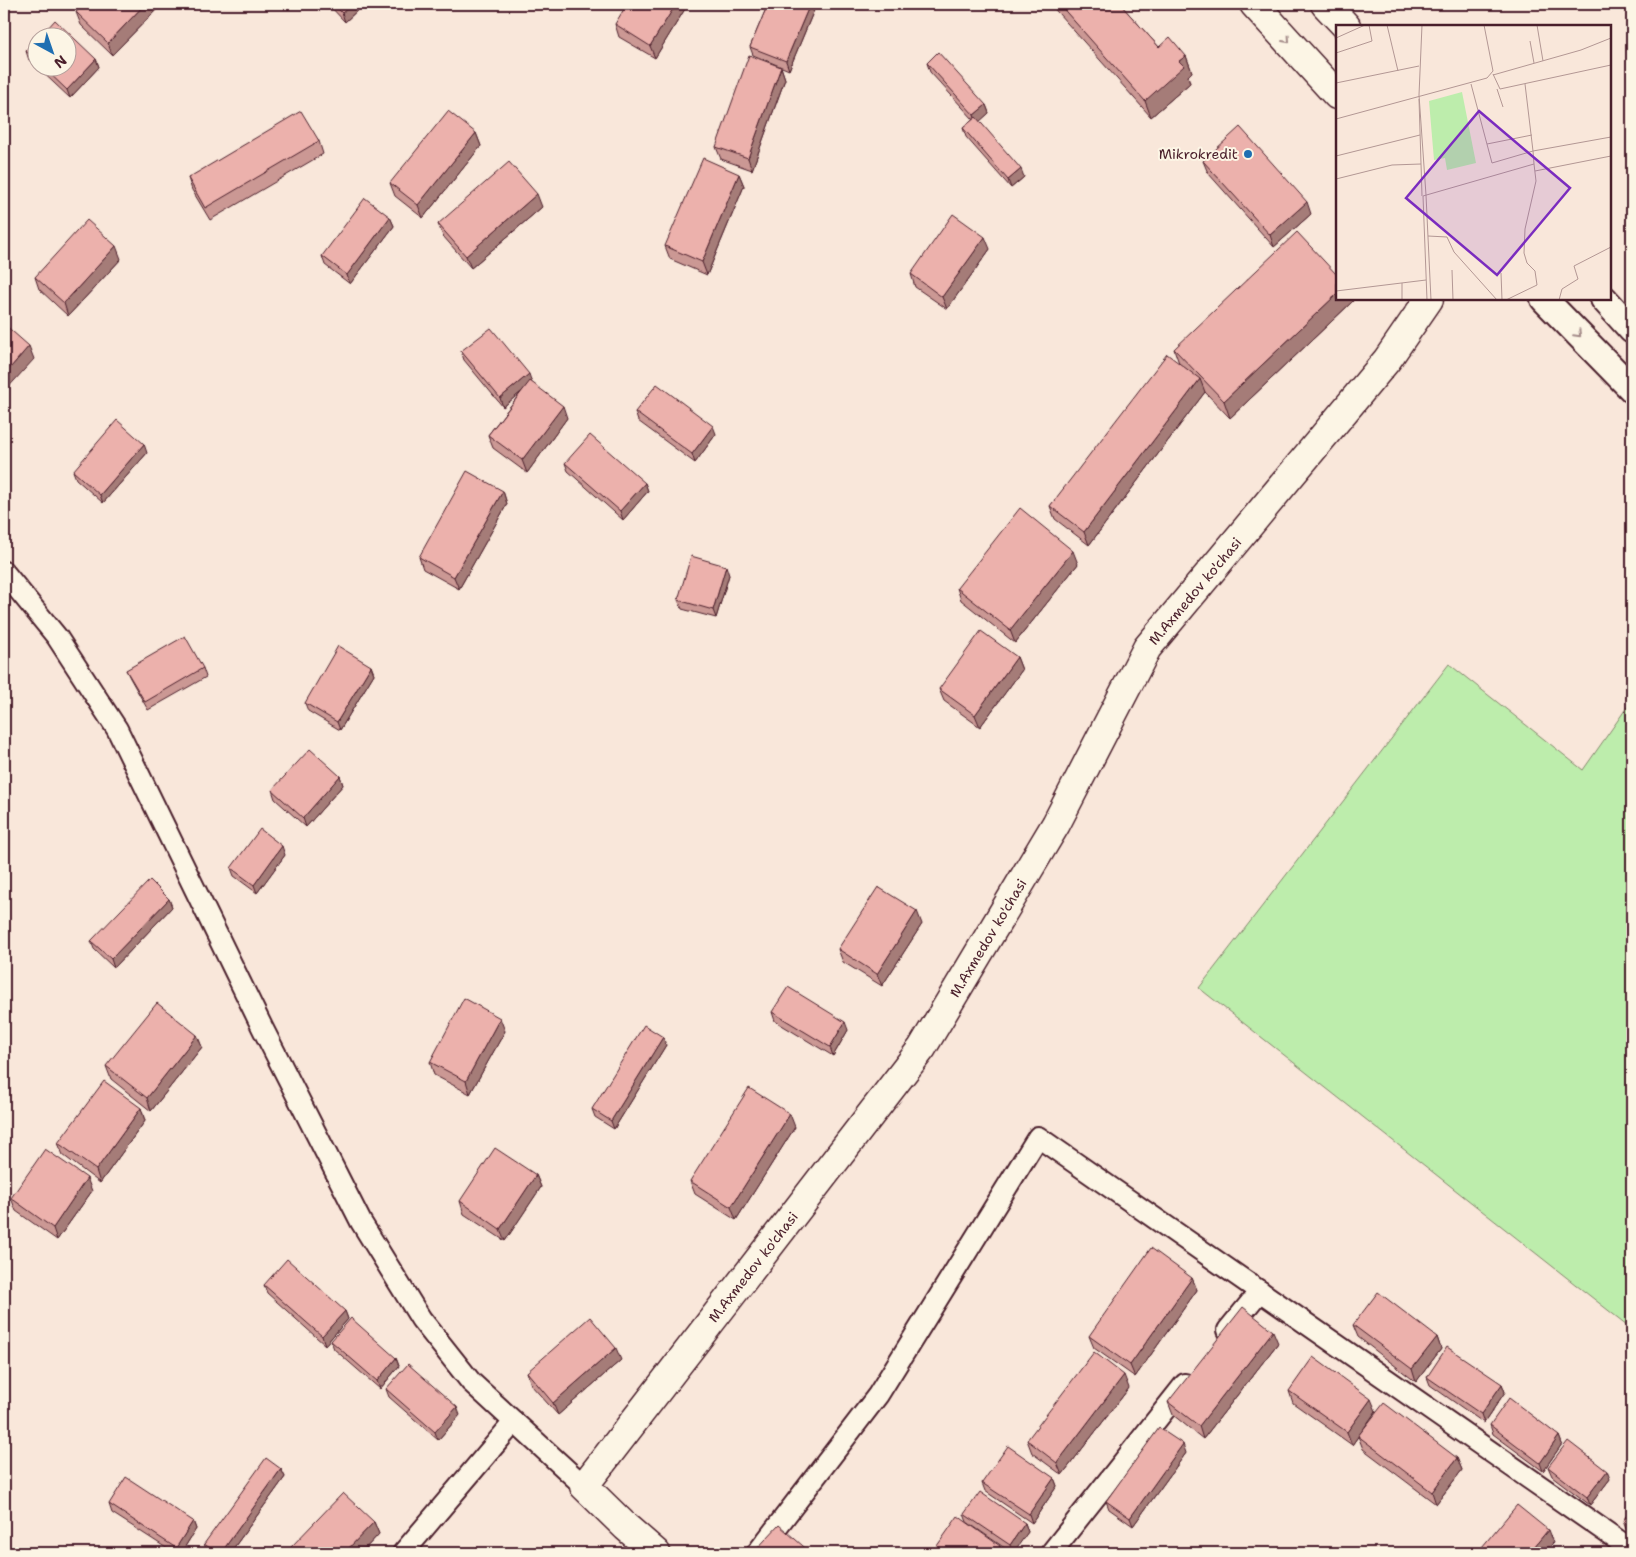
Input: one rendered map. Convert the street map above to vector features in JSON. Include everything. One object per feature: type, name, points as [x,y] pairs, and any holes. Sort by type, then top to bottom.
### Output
[{"type":"main road","points":[[1254,4],[1336,94]]},
{"type":"main road","points":[[1325,4],[1345,25]]},
{"type":"main road","name":"M.Axmedov ko'chasi","points":[[584,1486],[922,1048],[1056,824],[1147,648],[1387,360],[1428,300]]},
{"type":"main road","points":[[584,1486],[656,1553]]},
{"type":"street","points":[[1545,300],[1632,389]]},
{"type":"street","points":[[1605,300],[1632,330]]},
{"type":"street","points":[[4,572],[57,637],[117,729],[263,1029],[361,1222],[421,1319],[471,1382],[584,1486]]},
{"type":"street","points":[[757,1553],[878,1395],[1038,1137],[1632,1550]]},
{"type":"street","points":[[1217,1345],[1260,1291]]},
{"type":"street","points":[[1051,1553],[1198,1368]]},
{"type":"street","points":[[403,1553],[514,1422]]},
{"type":"green space","points":[[1449,664],[1583,770],[1632,700],[1632,1329],[1199,988]]},
{"type":"building","points":[[85,4],[145,4],[108,43],[76,12]]},
{"type":"building","points":[[333,4],[352,4],[342,13]]},
{"type":"building","points":[[627,4],[676,4],[650,46],[615,24]]},
{"type":"building","points":[[768,4],[810,4],[786,61],[750,47]]},
{"type":"building","points":[[1059,4],[1120,4],[1159,47],[1170,37],[1186,56],[1179,61],[1184,66],[1145,101]]},
{"type":"building","points":[[55,20],[63,28],[48,28]]},
{"type":"building","points":[[78,42],[96,59],[67,90],[54,78],[78,78]]},
{"type":"building","points":[[938,52],[986,105],[974,115],[927,63]]},
{"type":"building","points":[[749,55],[781,67],[748,158],[716,147]]},
{"type":"building","points":[[301,111],[319,141],[205,208],[188,178]]},
{"type":"building","points":[[448,111],[476,133],[418,205],[390,183]]},
{"type":"building","points":[[976,117],[1021,169],[1008,180],[963,128]]},
{"type":"building","points":[[1240,127],[1307,202],[1270,235],[1203,161]]},
{"type":"building","points":[[703,158],[739,174],[702,262],[665,246]]},
{"type":"building","points":[[509,162],[537,194],[466,256],[438,224]]},
{"type":"building","points":[[365,198],[390,217],[347,275],[322,256]]},
{"type":"building","points":[[953,214],[985,237],[942,297],[911,274]]},
{"type":"building","points":[[87,220],[116,246],[64,303],[35,277]]},
{"type":"building","points":[[1297,232],[1336,274],[1336,295],[1224,401],[1174,349]]},
{"type":"building","points":[[4,324],[29,346],[4,375]]},
{"type":"building","points":[[491,328],[529,374],[500,398],[461,351]]},
{"type":"building","points":[[1167,354],[1200,379],[1084,532],[1050,506]]},
{"type":"building","points":[[530,381],[563,406],[522,460],[488,435]]},
{"type":"building","points":[[657,384],[713,426],[692,454],[635,412]]},
{"type":"building","points":[[117,420],[144,444],[100,495],[73,471]]},
{"type":"building","points":[[590,435],[645,483],[620,511],[565,463]]},
{"type":"building","points":[[467,471],[503,491],[454,577],[419,557]]},
{"type":"building","points":[[1020,508],[1073,551],[1010,630],[957,588]]},
{"type":"building","points":[[691,556],[726,566],[713,610],[678,600]]},
{"type":"building","points":[[981,631],[1017,657],[975,715],[939,689]]},
{"type":"building","points":[[185,636],[203,668],[145,702],[126,670]]},
{"type":"building","points":[[338,646],[371,666],[337,722],[305,703]]},
{"type":"building","points":[[310,749],[340,776],[303,818],[272,790]]},
{"type":"building","points":[[260,829],[282,846],[254,885],[231,868]]},
{"type":"building","points":[[150,880],[169,899],[111,959],[91,941]]},
{"type":"building","points":[[878,887],[917,911],[877,974],[838,949]]},
{"type":"building","points":[[788,987],[845,1022],[830,1047],[772,1012]]},
{"type":"building","points":[[464,998],[500,1018],[466,1081],[430,1062]]},
{"type":"building","points":[[157,1003],[197,1035],[147,1098],[106,1066]]},
{"type":"building","points":[[644,1025],[663,1037],[611,1121],[592,1109]]},
{"type":"building","points":[[104,1081],[141,1108],[96,1170],[58,1143]]},
{"type":"building","points":[[749,1088],[790,1114],[731,1207],[690,1181]]},
{"type":"building","points":[[495,1148],[536,1175],[500,1229],[460,1201]]},
{"type":"building","points":[[45,1149],[87,1178],[53,1228],[11,1198]]},
{"type":"building","points":[[1151,1248],[1192,1278],[1130,1365],[1089,1336]]},
{"type":"building","points":[[287,1259],[345,1311],[322,1336],[264,1285]]},
{"type":"building","points":[[1378,1292],[1437,1337],[1412,1369],[1353,1325]]},
{"type":"building","points":[[1243,1307],[1273,1331],[1199,1426],[1168,1402]]},
{"type":"building","points":[[590,1317],[616,1348],[553,1403],[527,1372]]},
{"type":"building","points":[[351,1318],[396,1358],[377,1381],[331,1341]]},
{"type":"building","points":[[1447,1347],[1502,1384],[1481,1414],[1427,1377]]},
{"type":"building","points":[[1094,1352],[1124,1375],[1057,1463],[1027,1440]]},
{"type":"building","points":[[1313,1357],[1371,1399],[1347,1432],[1289,1391]]},
{"type":"building","points":[[408,1364],[457,1407],[435,1432],[386,1389]]},
{"type":"building","points":[[1509,1398],[1559,1436],[1540,1463],[1490,1425]]},
{"type":"building","points":[[1384,1403],[1457,1458],[1432,1492],[1358,1436]]},
{"type":"building","points":[[1159,1428],[1183,1444],[1130,1518],[1106,1501]]},
{"type":"building","points":[[1568,1441],[1607,1471],[1587,1497],[1548,1467]]},
{"type":"building","points":[[1008,1446],[1054,1478],[1029,1514],[982,1483]]},
{"type":"building","points":[[266,1458],[281,1469],[221,1553],[218,1553],[204,1544]]},
{"type":"building","points":[[126,1477],[193,1521],[176,1548],[109,1504]]},
{"type":"building","points":[[980,1492],[1025,1523],[1010,1545],[964,1514]]},
{"type":"building","points":[[343,1493],[374,1522],[344,1553],[298,1553],[291,1547]]},
{"type":"building","points":[[1517,1505],[1548,1530],[1529,1553],[1477,1553]]},
{"type":"building","points":[[1632,1507],[1632,1528],[1623,1521]]},
{"type":"building","points":[[958,1516],[1000,1546],[994,1553],[932,1553]]},
{"type":"building","points":[[779,1525],[811,1553],[753,1553]]},
{"type":"place","name":"Mikrokredit","points":[[1248,154]]}]
